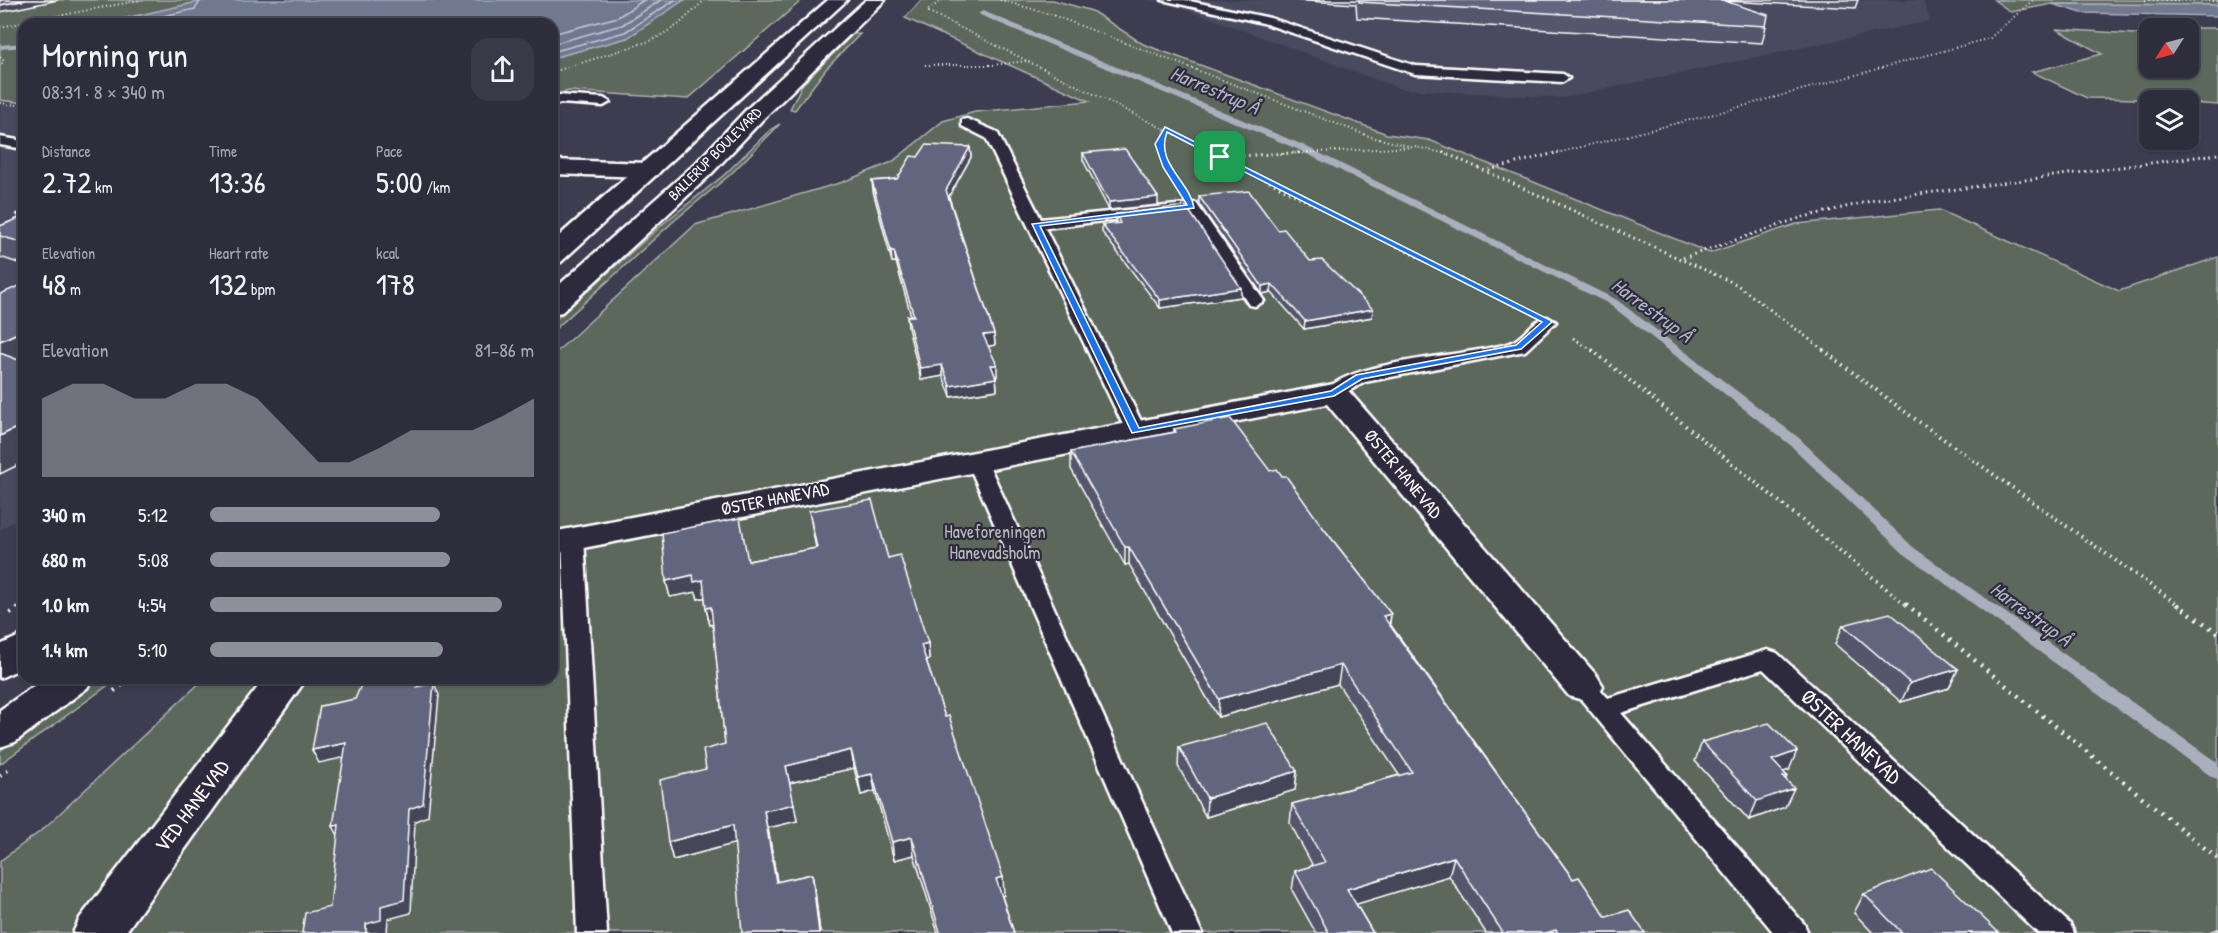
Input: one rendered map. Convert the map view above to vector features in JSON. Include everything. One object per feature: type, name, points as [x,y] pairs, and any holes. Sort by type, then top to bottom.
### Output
[{"type":"street","name":"BALLERUP BOULEVARD","points":[[558,251],[838,0]]},
{"type":"street","name":"BALLERUP BOULEVARD","points":[[558,301],[703,169],[756,113],[876,0]]},
{"type":"street","points":[[558,167],[649,170]]},
{"type":"street","name":"ØSTER HANEVAD","points":[[563,540],[1334,393],[1593,698]]},
{"type":"street","points":[[0,664],[18,652]]},
{"type":"street","points":[[0,731],[65,684]]},
{"type":"street","name":"VED HANEVAD","points":[[97,933],[283,684]]},
{"type":"lane","points":[[1168,0],[1266,20],[1415,70],[1563,78]]},
{"type":"lane","points":[[558,99],[603,102]]},
{"type":"lane","points":[[967,123],[992,135],[1136,431]]},
{"type":"lane","points":[[0,141],[18,144]]},
{"type":"lane","points":[[1180,189],[1255,301]]},
{"type":"lane","points":[[1035,224],[1191,206]]},
{"type":"lane","points":[[1334,393],[1359,376],[1518,347],[1547,322]]},
{"type":"lane","points":[[977,461],[1187,933]]},
{"type":"lane","name":"ØSTER HANEVAD","points":[[563,540],[592,933]]},
{"type":"lane","name":"ØSTER HANEVAD","points":[[1793,933],[1593,698],[1768,659],[2059,933]]},
{"type":"path","points":[[47,18],[141,0]]},
{"type":"path","points":[[558,70],[653,40],[678,25],[705,0]]},
{"type":"path","points":[[942,0],[927,11],[1547,322],[1605,358],[2218,858]]},
{"type":"path","points":[[1000,0],[1050,14],[1349,129],[1440,151],[1488,170],[1736,284],[1908,414],[2218,633]]},
{"type":"path","points":[[1488,170],[1714,114],[1990,38],[2033,0]]},
{"type":"path","points":[[2145,0],[2218,1]]},
{"type":"path","points":[[0,27],[18,24]]},
{"type":"path","points":[[0,57],[4,61],[0,66]]},
{"type":"path","points":[[925,65],[992,66],[1027,61]]},
{"type":"path","points":[[0,103],[18,105]]},
{"type":"path","points":[[1165,129],[1159,144],[1166,167],[1180,189]]},
{"type":"path","points":[[1220,157],[1416,147]]},
{"type":"path","points":[[1683,258],[1800,218],[1875,200],[2218,154]]},
{"type":"shaded area","points":[[1142,0],[1923,0],[1930,21],[1562,98],[1401,89],[1204,16],[1160,2]]},
{"type":"shaded area","points":[[0,100],[18,102],[18,519],[0,530]]},
{"type":"green space","points":[[0,0],[207,0],[127,18],[18,18],[18,102],[0,100]]},
{"type":"green space","points":[[684,0],[802,0],[688,99],[569,91],[558,94],[558,56],[627,38]]},
{"type":"green space","name":"Haveforeningen Hanevadsholm","points":[[921,0],[1053,0],[1092,11],[1143,44],[1387,134],[1429,140],[1710,253],[1796,224],[1939,210],[2119,291],[2218,257],[2218,933],[0,933],[0,861],[42,830],[199,684],[558,684],[558,351],[695,225],[843,182],[892,162],[943,121],[975,112],[1089,101],[905,18]]},
{"type":"green space","points":[[1994,0],[2218,0],[2218,5],[2052,4],[2011,12]]},
{"type":"green space","points":[[2199,28],[2218,28],[2218,105],[2199,104],[2199,90],[2139,90],[2139,99],[2087,98],[2032,72],[2102,54],[2056,29],[2139,34],[2139,78],[2199,78]]},
{"type":"green space","points":[[853,34],[860,34],[826,69],[795,110],[790,109],[802,85]]},
{"type":"green space","points":[[780,124],[731,174],[675,220],[558,327],[558,318],[665,222],[724,175],[770,130]]},
{"type":"green space","points":[[92,684],[110,684],[0,764],[0,751]]},
{"type":"water","points":[[207,0],[684,0],[627,38],[558,56],[558,18],[127,18]]},
{"type":"water","points":[[2052,4],[2218,5],[2218,16],[2082,13]]},
{"type":"building","points":[[0,0],[26,0],[0,5]]},
{"type":"building","points":[[1359,0],[1722,0],[1768,15],[1766,26],[1359,2]]},
{"type":"building","points":[[926,145],[970,147],[946,190],[994,334],[983,335],[997,365],[991,365],[996,378],[950,386],[942,365],[920,368],[907,316],[914,316],[894,251],[891,251],[872,181],[897,179],[911,156],[918,157]]},
{"type":"building","points":[[1125,149],[1158,197],[1109,202],[1083,153]]},
{"type":"building","points":[[1249,191],[1278,230],[1284,229],[1310,261],[1322,260],[1373,309],[1305,321],[1272,284],[1262,286],[1199,196]]},
{"type":"building","points":[[1186,206],[1241,288],[1160,300],[1102,225],[1120,223],[1116,214]]},
{"type":"building","points":[[18,218],[18,241],[0,236],[0,226]]},
{"type":"building","points":[[18,286],[18,333],[0,341],[0,294]]},
{"type":"building","points":[[0,353],[18,360],[18,427],[0,436]]},
{"type":"building","points":[[1230,418],[1270,471],[1277,469],[1282,476],[1286,476],[1324,529],[1391,614],[1383,616],[1573,879],[1579,877],[1606,917],[1629,910],[1645,933],[1558,933],[1556,930],[1546,933],[1503,933],[1454,857],[1347,889],[1373,933],[1329,933],[1295,871],[1325,862],[1292,804],[1412,772],[1341,665],[1219,699],[1129,547],[1125,547],[1071,452],[1176,432],[1174,429]]},
{"type":"building","points":[[872,500],[888,558],[900,555],[928,643],[921,645],[945,717],[949,716],[1003,877],[996,879],[1014,933],[939,933],[912,837],[892,842],[872,774],[858,777],[851,750],[786,766],[794,804],[764,811],[776,882],[812,874],[819,933],[742,933],[733,825],[668,842],[660,780],[706,769],[703,750],[725,744],[711,607],[706,608],[703,580],[694,582],[693,575],[666,581],[662,533],[740,518],[748,561],[817,548],[809,511]]},
{"type":"building","points":[[1890,613],[1958,669],[1910,683],[1843,625]]},
{"type":"building","points":[[361,684],[418,684],[417,687],[434,684],[423,804],[409,809],[404,900],[381,906],[381,920],[366,924],[366,933],[302,933],[305,913],[330,907],[339,825],[333,826],[346,743],[312,750],[320,706],[355,699]]},
{"type":"building","points":[[1267,723],[1297,771],[1207,798],[1179,747]]},
{"type":"building","points":[[1769,723],[1797,751],[1772,760],[1787,776],[1783,777],[1794,788],[1757,801],[1702,742]]},
{"type":"building","points":[[1931,868],[1999,933],[1902,933],[1864,894]]},
{"type":"waterway","name":"Harrestrup Å","points":[[983,13],[1300,147],[1613,302],[1794,441],[1908,550],[2218,772]]},
{"type":"waterway","points":[[0,47],[18,46]]},
{"type":"route","points":[[1165,129],[1220,157],[1547,322],[1518,347],[1359,376],[1334,393],[1136,431],[1035,224],[1191,206],[1166,167],[1159,144],[1165,129]]}]
